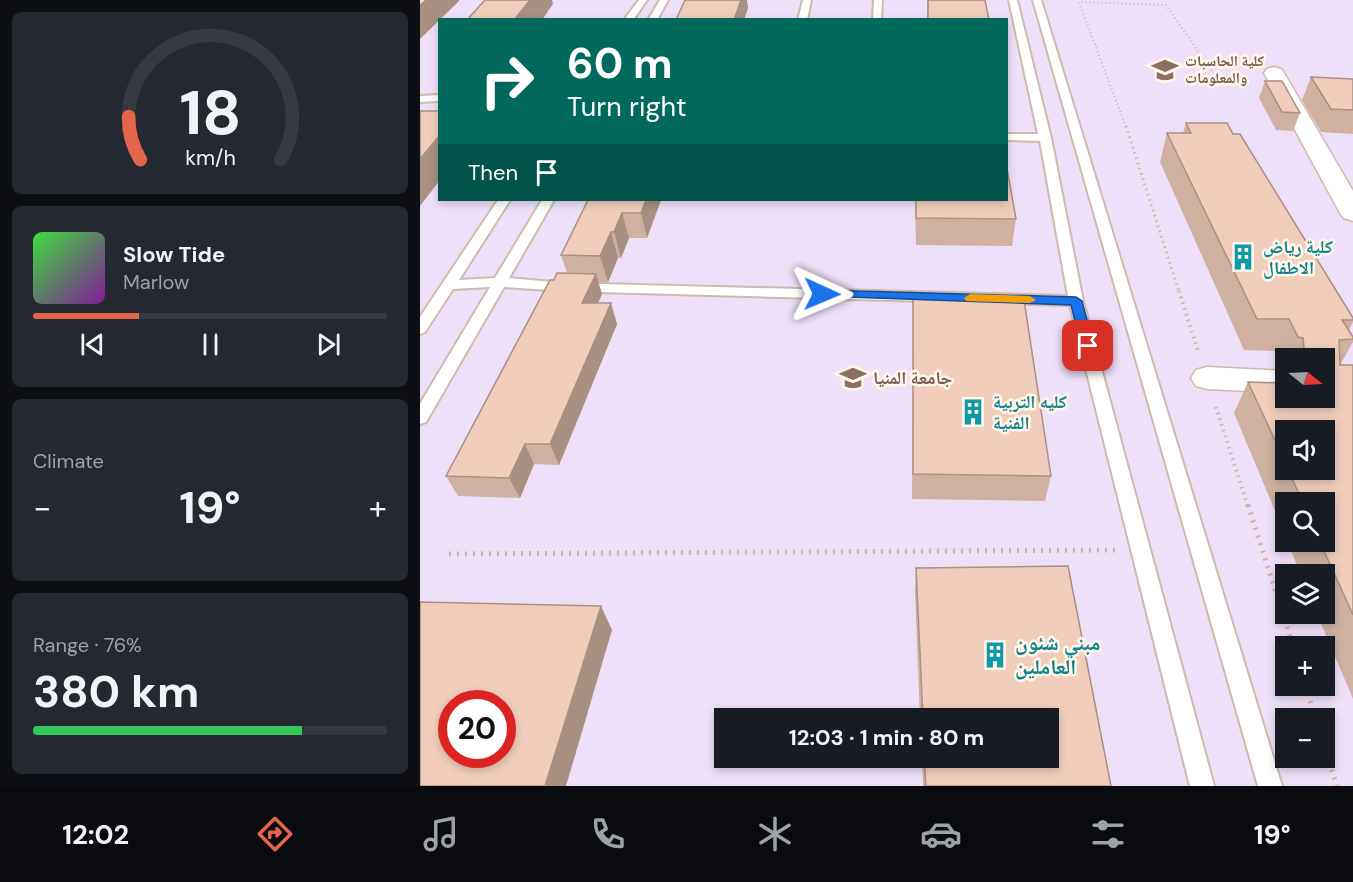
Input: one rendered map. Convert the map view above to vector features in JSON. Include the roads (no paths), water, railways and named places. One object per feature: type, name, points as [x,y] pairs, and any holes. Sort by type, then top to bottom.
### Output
[{"type":"street","points":[[1274,73],[1353,213]]},
{"type":"street","points":[[1207,378],[1275,381]]},
{"type":"lane","points":[[630,18],[643,0]]},
{"type":"lane","points":[[653,18],[664,0]]},
{"type":"lane","points":[[802,18],[807,0]]},
{"type":"lane","points":[[876,18],[878,0]]},
{"type":"lane","points":[[1013,0],[1045,138],[1076,301],[1202,786]]},
{"type":"lane","points":[[1037,0],[1270,786]]},
{"type":"lane","points":[[420,99],[438,98]]},
{"type":"lane","points":[[1008,137],[1045,138]]},
{"type":"lane","points":[[420,329],[503,201]]},
{"type":"lane","points":[[420,418],[547,201]]},
{"type":"lane","points":[[449,285],[500,282],[563,287],[1076,301]]},
{"type":"place","name":"كلية الحاسبات والمعلومات","points":[[1165,70]]},
{"type":"place","name":"كلية رياض الاطفال","points":[[1243,257]]},
{"type":"place","name":"جامعة المنيا","points":[[853,378]]},
{"type":"place","name":"كليه التربية الفنية","points":[[973,412]]},
{"type":"place","name":"مبني شئون العاملين","points":[[995,655]]}]
